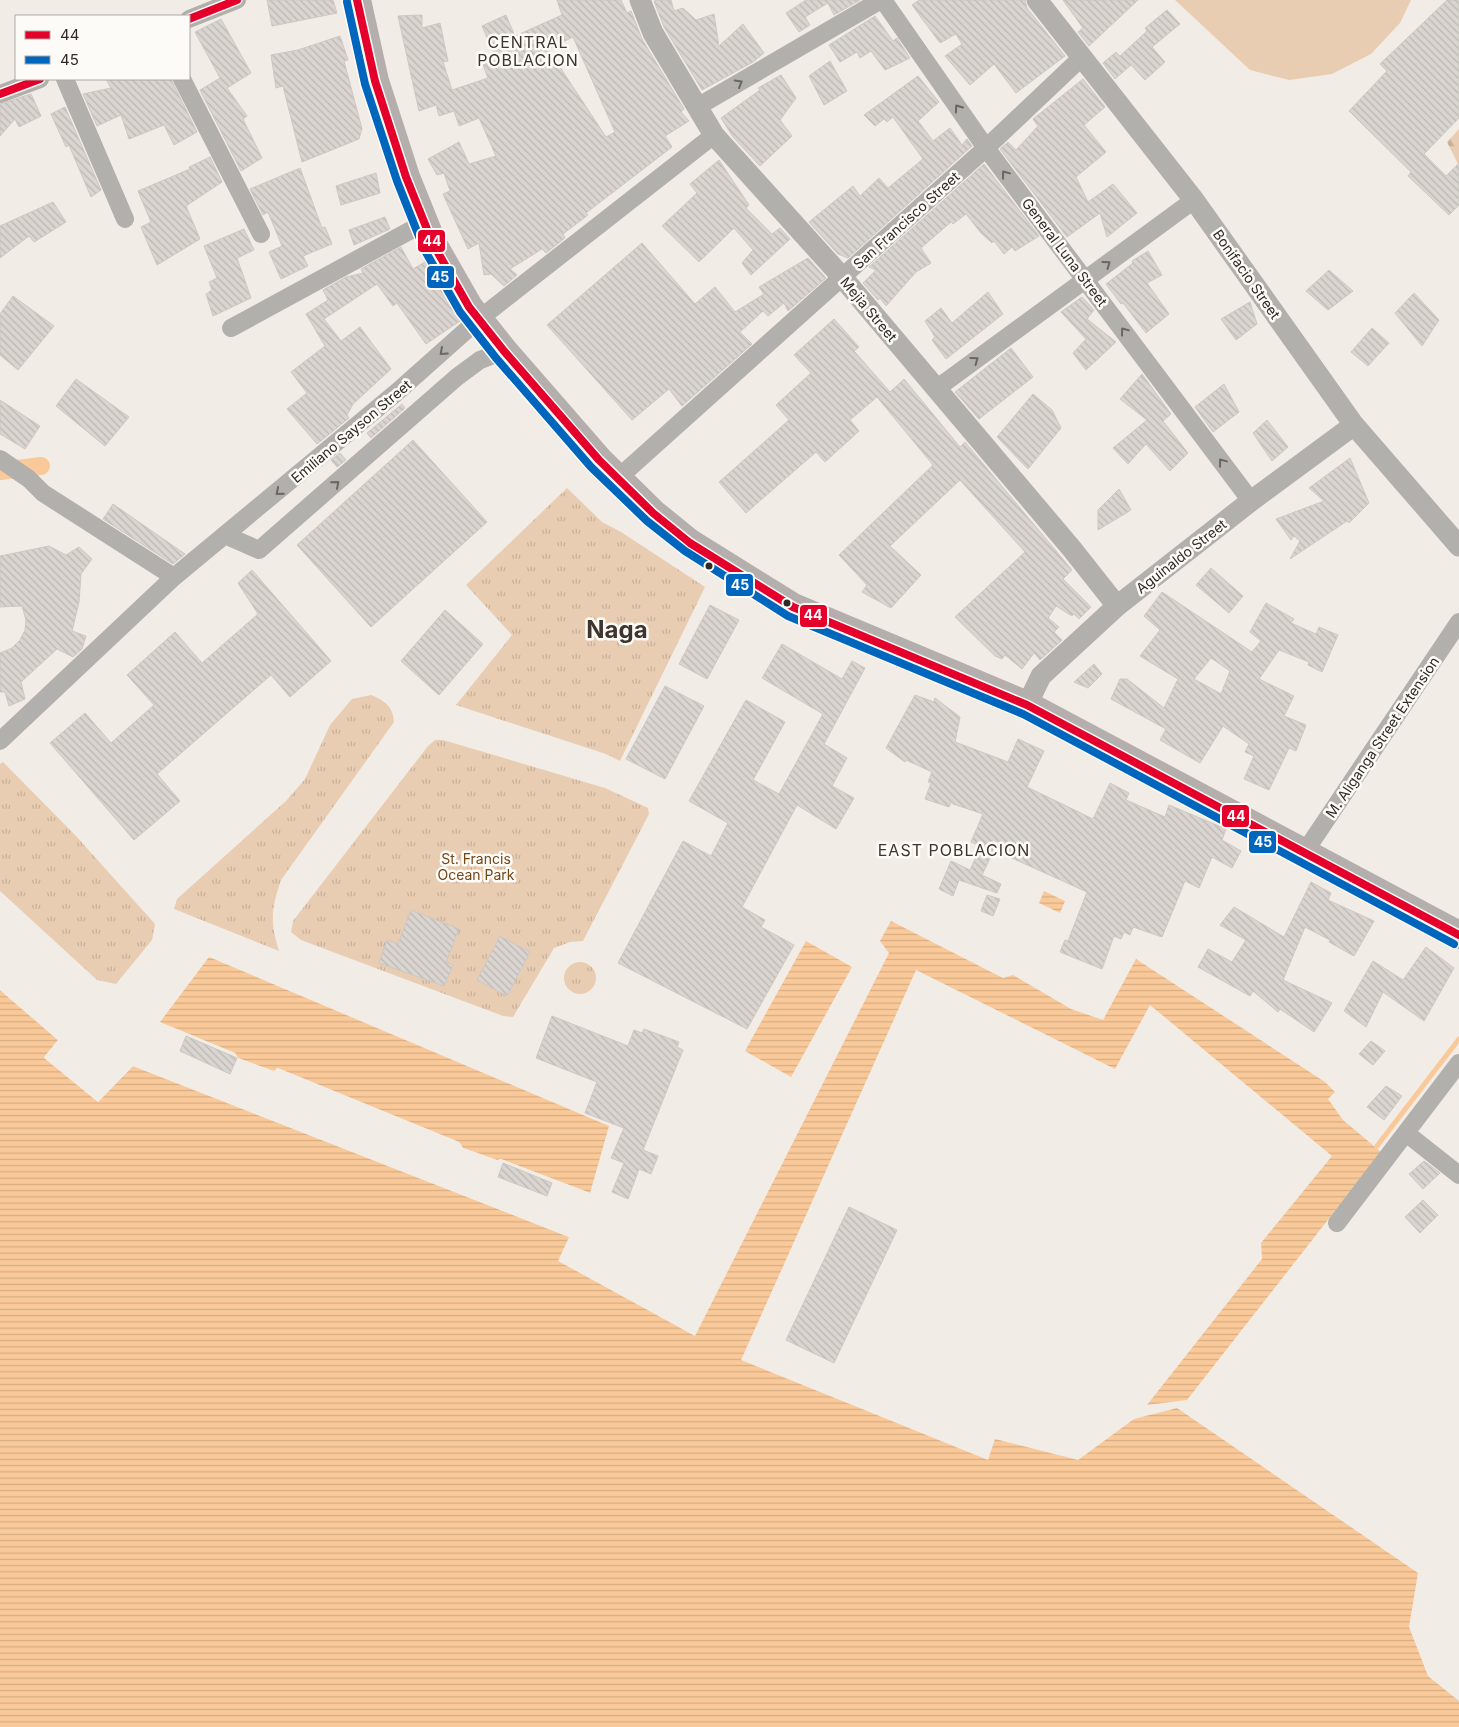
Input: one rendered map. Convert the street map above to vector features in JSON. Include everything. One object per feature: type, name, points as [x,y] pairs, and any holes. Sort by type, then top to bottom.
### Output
[{"type":"highway","points":[[357,0],[375,81],[406,177],[437,252],[479,319],[504,351],[617,480],[690,543],[793,607],[1027,705],[1459,935]]},
{"type":"street","points":[[190,19],[237,0]]},
{"type":"street","name":"Mejia Street","points":[[640,0],[653,33],[714,135],[842,277],[1072,549],[1117,606]]},
{"type":"street","points":[[697,107],[882,0]]},
{"type":"street","name":"General Luna Street","points":[[882,0],[986,148],[1251,501]]},
{"type":"street","name":"Bonifacio Street","points":[[1037,0],[1194,200],[1354,425],[1459,546]]},
{"type":"street","name":"San Francisco Street","points":[[617,480],[986,148],[1081,58]]},
{"type":"street","points":[[0,94],[37,80]]},
{"type":"street","points":[[65,80],[125,219]]},
{"type":"street","points":[[183,80],[261,234]]},
{"type":"street","name":"Emiliano Sayson Street","points":[[0,741],[174,578],[227,536],[398,392],[479,319],[714,135]]},
{"type":"street","points":[[936,389],[1194,200]]},
{"type":"street","points":[[231,328],[424,223]]},
{"type":"street","name":"Emiliano Sayson Street","points":[[227,536],[259,550],[457,378],[480,360],[504,351]]},
{"type":"street","name":"Aguinaldo Street","points":[[1027,705],[1041,676],[1117,606],[1251,501],[1354,425]]},
{"type":"street","points":[[0,458],[29,479],[43,493],[174,578]]},
{"type":"street","name":"M. Aliganga Street Extension","points":[[1304,853],[1459,622]]},
{"type":"street","points":[[1337,1223],[1459,1063]]},
{"type":"street","points":[[1406,1133],[1459,1175]]},
{"type":"green space","points":[[1175,0],[1411,0],[1400,23],[1371,54],[1332,74],[1289,80],[1250,70]]},
{"type":"green space","points":[[1459,129],[1459,163],[1458,164],[1447,142]]},
{"type":"green space","points":[[567,488],[602,522],[621,532],[705,587],[620,761],[606,754],[456,705],[512,635],[466,585]]},
{"type":"green space","points":[[371,695],[380,699],[390,708],[394,722],[281,880],[275,899],[273,916],[274,932],[279,951],[174,909],[177,899],[286,801],[305,779],[330,725],[352,699]]},
{"type":"green space","name":"St. Francis Ocean Park","points":[[435,740],[443,740],[605,788],[648,808],[649,814],[583,941],[570,942],[554,948],[513,1017],[503,1016],[301,940],[291,932],[293,921],[428,746]]},
{"type":"green space","points":[[3,762],[76,836],[155,924],[152,940],[116,984],[97,980],[0,891],[0,764]]},
{"type":"green space","points":[[580,962],[586,963],[591,967],[595,972],[595,984],[591,989],[586,993],[580,994],[574,993],[569,989],[565,984],[564,978],[565,972],[569,967],[574,963]]},
{"type":"shaded area","points":[[1044,891],[1065,901],[1060,913],[1039,903]]},
{"type":"shaded area","points":[[891,921],[1003,978],[1013,975],[1071,1009],[1103,1020],[1136,959],[1325,1082],[1335,1092],[1328,1099],[1343,1120],[1381,1152],[1187,1400],[1147,1405],[1262,1259],[1261,1243],[1332,1156],[1150,1005],[1115,1069],[916,970],[741,1360],[988,1460],[995,1439],[1078,1460],[1134,1419],[1177,1408],[1418,1573],[1409,1627],[1428,1676],[1459,1701],[1459,1727],[0,1727],[0,990],[58,1040],[44,1057],[98,1102],[133,1066],[569,1237],[558,1261],[695,1336],[889,953],[880,941]]},
{"type":"shaded area","points":[[806,941],[852,967],[791,1077],[745,1051]]},
{"type":"shaded area","points":[[209,957],[609,1126],[590,1193],[501,1159],[497,1160],[463,1148],[459,1142],[278,1068],[274,1072],[238,1058],[235,1053],[160,1022]]},
{"type":"pier","points":[[0,987],[60,1038],[60,1041],[48,1057],[98,1099],[134,1064],[570,1235],[569,1237],[133,1066],[98,1102],[44,1058],[58,1040],[0,990]]},
{"type":"pier","points":[[157,1021],[235,1053],[238,1058],[274,1071],[277,1068],[459,1142],[463,1148],[497,1160],[501,1159],[590,1193],[589,1195],[501,1161],[496,1163],[462,1150],[458,1144],[278,1071],[273,1074],[237,1060],[233,1055],[158,1024]]},
{"type":"building","points":[[267,0],[333,0],[337,13],[272,26]]},
{"type":"building","points":[[557,0],[621,0],[627,13],[631,11],[642,39],[684,109],[681,112],[689,121],[665,136],[672,147],[586,213],[588,215],[563,234],[565,238],[546,253],[542,249],[510,269],[517,275],[504,286],[491,274],[484,275],[479,243],[468,249],[443,194],[450,191],[444,173],[437,175],[428,159],[459,142],[469,164],[496,156],[479,118],[459,126],[454,111],[439,116],[436,105],[419,111],[398,16],[422,15],[422,28],[440,23],[448,61],[443,62],[452,90],[488,78],[483,65],[497,60],[482,26],[506,15],[515,36],[562,15]],"holes":[[[573,37],[615,132],[606,137],[548,49]]]},
{"type":"building","points":[[671,0],[674,11],[683,8],[696,20],[714,14],[719,46],[743,24],[764,53],[753,62],[702,90],[664,27],[654,1]]},
{"type":"building","points":[[806,0],[860,0],[834,15],[828,3],[805,17],[810,25],[799,32],[786,13]]},
{"type":"building","points":[[919,0],[1025,0],[1027,8],[1065,56],[1016,93],[994,64],[970,85],[945,56],[962,44],[956,34],[940,43],[912,5]]},
{"type":"building","points":[[1063,0],[1138,0],[1089,46],[1078,32],[1083,28]]},
{"type":"building","points":[[1447,0],[1459,0],[1459,118],[1424,154],[1446,176],[1459,163],[1459,205],[1449,215],[1408,176],[1411,172],[1349,111],[1387,71],[1380,64]]},
{"type":"building","points":[[1167,10],[1180,24],[1152,47],[1165,62],[1145,80],[1131,65],[1115,79],[1103,63],[1116,52],[1120,56],[1147,31],[1145,28]]},
{"type":"building","points":[[875,16],[893,41],[897,38],[910,58],[885,70],[871,51],[860,58],[857,52],[840,62],[829,45]]},
{"type":"building","points":[[221,19],[251,73],[227,88],[247,116],[243,119],[262,158],[241,171],[200,90],[220,78],[195,32]]},
{"type":"building","points":[[340,36],[348,60],[344,61],[362,129],[359,139],[302,162],[283,86],[276,88],[271,55],[298,50]]},
{"type":"building","points":[[830,61],[847,91],[824,105],[809,76]]},
{"type":"building","points":[[781,75],[796,98],[780,120],[792,136],[760,166],[733,137],[721,118],[760,90],[758,88]]},
{"type":"building","points":[[918,76],[939,102],[918,121],[933,141],[950,128],[962,145],[967,139],[972,146],[848,258],[838,254],[809,222],[853,186],[860,196],[879,178],[888,188],[923,159],[893,117],[887,122],[884,119],[875,126],[864,115]]},
{"type":"building","points":[[1083,79],[1105,107],[1084,125],[1106,152],[1076,177],[1088,202],[1113,184],[1137,213],[1107,237],[1100,213],[1067,237],[1000,149],[1008,142],[1016,150],[1038,126],[1033,119]]},
{"type":"building","points":[[107,80],[171,80],[197,132],[174,145],[164,125],[129,139],[121,115],[97,126],[83,94],[111,88]]},
{"type":"building","points":[[31,94],[41,116],[19,127],[15,119],[0,136],[0,104]]},
{"type":"building","points":[[65,107],[101,190],[91,197],[69,145],[66,147],[51,114]]},
{"type":"building","points":[[210,157],[222,182],[186,206],[200,239],[157,265],[141,227],[151,222],[138,191],[190,169],[189,167]]},
{"type":"building","points":[[719,160],[749,205],[746,208],[772,234],[780,228],[790,239],[751,275],[742,263],[753,250],[734,228],[699,262],[662,226],[697,193],[690,184]]},
{"type":"building","points":[[984,164],[1039,236],[1015,251],[1012,247],[1004,254],[994,241],[992,243],[981,233],[966,214],[953,224],[951,222],[921,248],[931,263],[916,272],[886,306],[863,283],[876,270],[869,267]]},
{"type":"building","points":[[300,168],[322,228],[325,227],[332,244],[303,256],[308,266],[281,279],[269,252],[282,246],[268,212],[263,215],[250,189]]},
{"type":"building","points":[[376,173],[380,193],[341,205],[336,186]]},
{"type":"building","points":[[53,202],[66,222],[34,242],[29,236],[0,258],[0,226]]},
{"type":"building","points":[[385,217],[390,229],[354,245],[349,230]]},
{"type":"building","points":[[244,229],[254,250],[237,258],[251,298],[213,316],[206,294],[212,290],[209,282],[217,278],[204,246]]},
{"type":"building","points":[[642,243],[695,304],[715,287],[735,312],[764,294],[759,287],[808,258],[826,278],[788,311],[784,303],[768,316],[763,311],[740,332],[752,344],[682,406],[669,389],[632,420],[547,325]]},
{"type":"building","points":[[401,247],[413,269],[425,262],[460,321],[426,344],[397,303],[393,306],[377,284],[324,319],[341,341],[360,327],[391,369],[353,404],[347,415],[349,418],[317,444],[287,409],[307,393],[291,372],[325,346],[306,314],[328,300],[323,290],[346,277],[363,273],[361,269]]},
{"type":"building","points":[[1148,251],[1162,275],[1147,283],[1169,314],[1146,333],[1106,284],[1133,263],[1132,261]]},
{"type":"building","points":[[1329,270],[1353,291],[1328,310],[1306,291]]},
{"type":"building","points":[[988,292],[1003,314],[946,359],[932,340],[935,337],[925,321],[941,308],[952,323]]},
{"type":"building","points":[[1414,293],[1439,320],[1422,346],[1395,313]]},
{"type":"building","points":[[13,296],[54,326],[18,370],[0,355],[0,314]]},
{"type":"building","points":[[1082,297],[1094,310],[1087,319],[1116,342],[1086,370],[1073,353],[1086,339],[1061,312]]},
{"type":"building","points":[[1250,302],[1257,324],[1236,340],[1221,319]]},
{"type":"building","points":[[834,319],[859,347],[854,351],[890,392],[904,379],[960,447],[965,442],[1072,570],[1063,579],[1091,607],[1079,619],[1074,614],[1072,616],[1056,606],[1048,618],[1059,627],[1054,632],[1062,640],[1040,660],[1034,653],[1022,669],[1005,655],[1002,659],[995,656],[955,617],[1025,552],[960,480],[890,546],[921,575],[891,608],[862,592],[867,585],[839,555],[933,465],[877,397],[850,420],[859,431],[825,462],[816,452],[746,513],[719,482],[789,420],[776,405],[811,373],[794,355]]},
{"type":"building","points":[[1372,328],[1389,343],[1368,366],[1351,352]]},
{"type":"building","points":[[1011,348],[1033,377],[979,419],[955,392]]},
{"type":"building","points":[[1142,374],[1171,414],[1163,421],[1188,453],[1170,471],[1146,444],[1128,464],[1113,448],[1147,420],[1120,399]]},
{"type":"building","points":[[76,379],[129,417],[105,446],[56,406]]},
{"type":"building","points":[[1224,384],[1239,412],[1213,432],[1195,407]]},
{"type":"building","points":[[1033,394],[1052,410],[1061,428],[1028,469],[997,437]]},
{"type":"building","points":[[0,400],[40,426],[25,449],[0,434]]},
{"type":"building","points":[[402,404],[405,408],[371,438],[367,433]]},
{"type":"building","points":[[1267,420],[1288,447],[1272,461],[1253,433]]},
{"type":"building","points":[[413,440],[487,522],[371,627],[297,545]]},
{"type":"building","points":[[340,453],[346,460],[337,467],[331,460]]},
{"type":"building","points":[[1350,458],[1369,503],[1349,523],[1347,521],[1290,559],[1300,541],[1294,536],[1291,540],[1276,519],[1324,501],[1309,488]]},
{"type":"building","points":[[1119,489],[1131,510],[1098,530],[1098,510]]},
{"type":"building","points":[[113,504],[185,554],[173,564],[103,519]]},
{"type":"building","points":[[49,546],[66,555],[79,547],[92,559],[81,574],[79,602],[72,631],[86,636],[82,649],[73,657],[57,649],[21,682],[25,699],[9,706],[5,692],[0,692],[0,653],[12,648],[20,640],[25,630],[26,620],[22,606],[0,607],[0,556]]},
{"type":"building","points":[[1211,568],[1243,596],[1229,613],[1196,585]]},
{"type":"building","points":[[252,570],[331,661],[290,697],[271,675],[157,774],[180,801],[134,840],[50,743],[85,713],[111,743],[154,705],[127,675],[175,632],[202,663],[258,614],[238,583]]},
{"type":"building","points":[[1162,592],[1252,652],[1261,641],[1250,632],[1266,603],[1294,619],[1291,623],[1316,634],[1319,627],[1338,635],[1322,672],[1308,665],[1309,662],[1279,650],[1259,679],[1294,696],[1284,716],[1306,725],[1296,751],[1289,748],[1269,790],[1244,779],[1254,756],[1245,752],[1249,744],[1223,726],[1200,763],[1160,740],[1166,729],[1111,699],[1120,679],[1127,679],[1164,708],[1178,679],[1140,656],[1160,630],[1144,616]],"holes":[[[1211,658],[1230,671],[1221,694],[1194,679]]]},
{"type":"building","points":[[710,605],[739,620],[707,679],[679,664]]},
{"type":"building","points":[[445,610],[483,644],[439,695],[401,661]]},
{"type":"building","points":[[782,644],[842,679],[852,661],[865,668],[824,744],[847,758],[832,786],[854,798],[836,829],[797,805],[742,907],[765,920],[761,927],[794,945],[747,1029],[618,963],[683,841],[711,856],[728,823],[689,801],[746,700],[785,722],[753,780],[779,794],[823,714],[762,678]]},
{"type":"building","points":[[1094,664],[1102,674],[1088,688],[1074,682]]},
{"type":"building","points":[[665,686],[704,706],[665,779],[626,759]]},
{"type":"building","points":[[915,695],[934,702],[935,698],[960,717],[955,742],[1008,762],[1018,739],[1044,751],[1027,787],[1093,819],[1110,783],[1129,793],[1126,800],[1165,817],[1169,805],[1226,829],[1222,840],[1241,851],[1232,868],[1212,857],[1199,888],[1185,881],[1162,937],[1133,927],[1130,935],[1124,932],[1121,939],[1114,936],[1102,969],[1060,952],[1065,940],[1068,941],[1087,892],[994,850],[982,875],[1001,884],[997,893],[959,880],[953,896],[939,889],[951,861],[970,870],[981,846],[971,842],[983,814],[953,804],[952,801],[949,807],[925,799],[931,783],[928,782],[932,772],[906,760],[905,762],[886,748]]},
{"type":"building","points":[[1311,882],[1331,893],[1328,900],[1374,921],[1354,956],[1329,942],[1330,940],[1305,927],[1283,980],[1332,1003],[1314,1032],[1280,1009],[1278,1012],[1253,991],[1250,996],[1198,967],[1208,949],[1232,962],[1246,940],[1220,925],[1234,907],[1284,937]]},
{"type":"building","points":[[987,895],[1000,899],[993,916],[981,911]]},
{"type":"building","points":[[411,910],[459,929],[446,962],[453,965],[444,986],[379,963],[387,940],[398,944]]},
{"type":"building","points":[[500,936],[530,952],[507,996],[477,980]]},
{"type":"building","points":[[1426,947],[1454,968],[1424,1021],[1383,992],[1366,1027],[1344,1011],[1373,961],[1403,980]]},
{"type":"building","points":[[552,1016],[628,1046],[634,1030],[642,1033],[644,1029],[679,1042],[677,1047],[683,1050],[643,1150],[658,1156],[651,1174],[639,1169],[628,1199],[612,1192],[624,1163],[611,1158],[624,1128],[585,1113],[597,1082],[536,1058]]},
{"type":"building","points":[[186,1036],[237,1058],[230,1074],[180,1051]]},
{"type":"building","points":[[1371,1041],[1385,1051],[1373,1065],[1359,1054]]},
{"type":"building","points":[[1386,1086],[1402,1096],[1384,1120],[1367,1107]]},
{"type":"building","points":[[1424,1161],[1440,1173],[1423,1189],[1409,1174]]},
{"type":"building","points":[[503,1163],[552,1183],[547,1196],[498,1177]]},
{"type":"building","points":[[1423,1200],[1438,1215],[1420,1233],[1405,1217]]},
{"type":"building","points":[[849,1207],[897,1230],[834,1363],[786,1340]]},
{"type":"waterway","points":[[0,471],[41,466]]},
{"type":"waterway","points":[[1377,1146],[1459,1039]]},
{"type":"transit line","name":"44","points":[[190,19],[237,0]]},
{"type":"transit line","name":"44","points":[[357,0],[375,81],[406,177],[433,244],[469,307],[504,351],[599,460],[653,513],[690,543],[793,607],[1027,705],[1459,935]]},
{"type":"transit line","name":"45","points":[[347,2],[365,84],[397,181],[424,249],[460,312],[496,358],[591,467],[647,521],[685,551],[788,616],[1023,714],[1454,944]]},
{"type":"transit line","name":"44","points":[[0,94],[37,80]]},
{"type":"district","name":"CENTRAL POBLACION","points":[[528,51]]},
{"type":"district","name":"Naga","points":[[617,629]]},
{"type":"district","name":"EAST POBLACION","points":[[954,850]]}]
